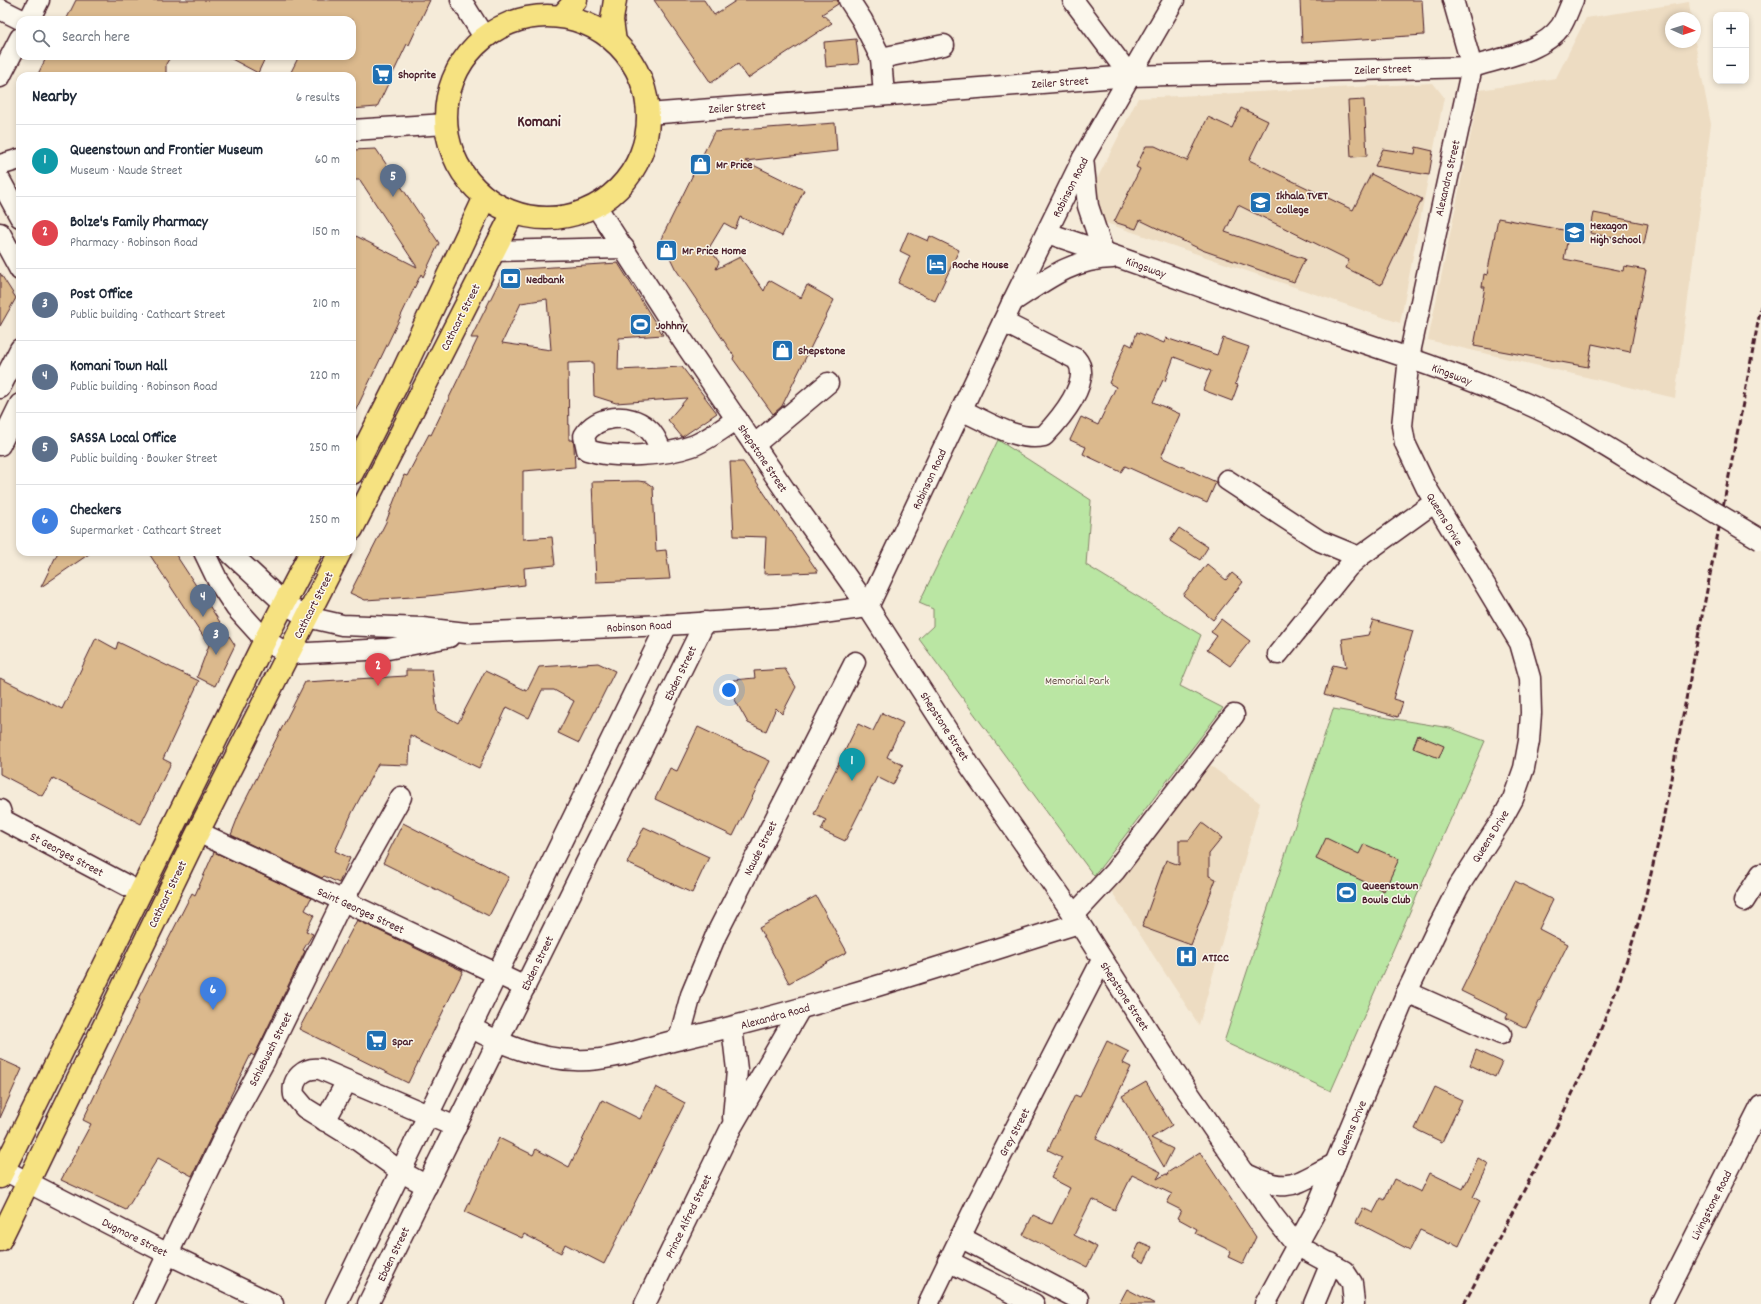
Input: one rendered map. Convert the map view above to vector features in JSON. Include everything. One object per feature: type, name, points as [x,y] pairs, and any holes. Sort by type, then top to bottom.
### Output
[{"type":"highway","points":[[615,42],[612,20],[616,0]]},
{"type":"highway","points":[[569,8],[615,42],[632,62],[644,87],[648,114],[645,141],[635,167],[618,189],[596,206],[569,216],[541,218],[513,213],[485,197],[457,164],[446,124],[449,91],[462,61],[484,37],[508,23],[569,8]]},
{"type":"highway","points":[[356,465],[396,386],[485,197]]},
{"type":"highway","name":"Cathcart Street","points":[[356,521],[513,213]]},
{"type":"highway","name":"Cathcart Street","points":[[1,1171],[141,893],[265,640],[309,556]]},
{"type":"highway","name":"Cathcart Street","points":[[0,1240],[198,832],[338,556]]},
{"type":"street","points":[[31,16],[39,0]]},
{"type":"street","points":[[461,0],[484,37]]},
{"type":"street","points":[[849,0],[862,20],[881,58],[884,95]]},
{"type":"street","points":[[1073,0],[1130,76]]},
{"type":"street","name":"Robinson Road","points":[[233,556],[284,603],[307,617],[342,625],[422,628],[466,633],[667,625],[793,617],[868,607],[1012,303],[1083,158],[1174,0]]},
{"type":"street","name":"Alexandra Street","points":[[1409,358],[1472,66],[1453,0]]},
{"type":"street","name":"Zeiler Street","points":[[648,114],[1130,76],[1472,66],[1523,51],[1547,40],[1561,25],[1573,0]]},
{"type":"street","points":[[0,9],[16,17]]},
{"type":"street","points":[[881,58],[944,45]]},
{"type":"street","points":[[0,77],[16,46]]},
{"type":"street","points":[[356,130],[446,124]]},
{"type":"street","points":[[1083,158],[1088,206],[1112,254]]},
{"type":"street","points":[[0,165],[16,161]]},
{"type":"street","points":[[0,180],[16,210]]},
{"type":"street","name":"Shepstone Street","points":[[596,206],[683,341],[868,607],[972,769],[1077,919],[1175,1073],[1246,1174],[1271,1213],[1296,1245]]},
{"type":"street","points":[[0,233],[5,248],[16,264]]},
{"type":"street","name":"Kingsway","points":[[1047,233],[1112,254],[1288,318],[1409,358],[1526,403],[1550,415],[1761,540]]},
{"type":"street","points":[[494,251],[624,248]]},
{"type":"street","name":"Kingsway","points":[[1012,303],[1070,266],[1112,254]]},
{"type":"street","points":[[961,410],[1002,429],[1034,438],[1044,436],[1072,400],[1081,379],[1082,368],[1076,359],[1003,322]]},
{"type":"street","points":[[0,388],[16,357]]},
{"type":"street","name":"Queens Drive","points":[[1265,1304],[1314,1214],[1407,992],[1459,886],[1513,799],[1524,768],[1529,741],[1531,720],[1530,678],[1520,643],[1435,502],[1405,443],[1403,432],[1404,401],[1409,358]]},
{"type":"street","points":[[754,445],[828,383]]},
{"type":"street","points":[[0,444],[16,412]]},
{"type":"street","points":[[662,452],[678,450],[693,445],[737,419]]},
{"type":"street","points":[[1227,480],[1314,537],[1359,557]]},
{"type":"street","points":[[1278,654],[1348,567],[1359,557],[1435,502]]},
{"type":"street","points":[[206,556],[218,581],[236,608],[265,640],[288,654]]},
{"type":"street","name":"Ebden Street","points":[[368,1304],[706,622]]},
{"type":"street","points":[[336,1304],[667,625]]},
{"type":"street","name":"Robinson Road","points":[[288,654],[388,649],[466,633]]},
{"type":"street","name":"Naude Street","points":[[679,1039],[691,995],[716,935],[855,662]]},
{"type":"street","points":[[1077,919],[1234,715]]},
{"type":"street","name":"Schlebusch Street","points":[[144,1304],[232,1120],[264,1062],[342,902],[401,797]]},
{"type":"street","name":"St Georges Street","points":[[1,819],[141,893]]},
{"type":"street","name":"Saint Georges Street","points":[[198,832],[525,988]]},
{"type":"street","points":[[1744,902],[1761,874]]},
{"type":"street","name":"Alexandra Road","points":[[470,1027],[497,1042],[554,1059],[599,1060],[800,1009],[1077,919]]},
{"type":"street","name":"Grey Street","points":[[928,1304],[960,1237],[1102,960]]},
{"type":"street","points":[[1407,992],[1501,1034]]},
{"type":"street","name":"Prince Alfred Street","points":[[645,1304],[731,1128],[800,1009]]},
{"type":"street","name":"Prince Alfred Street","points":[[731,1128],[737,1070],[732,1027]]},
{"type":"street","points":[[427,1186],[400,1171],[357,1140],[304,1108],[295,1098],[293,1090],[294,1084],[303,1072],[313,1068],[320,1069],[456,1127]]},
{"type":"street","points":[[325,1121],[347,1081]]},
{"type":"street","name":"Livingstone Road","points":[[1661,1304],[1761,1106]]},
{"type":"street","points":[[1246,1174],[1264,1182],[1287,1186],[1298,1183],[1335,1164]]},
{"type":"street","name":"Dugmore Street","points":[[1,1171],[29,1182],[168,1254],[273,1304]]},
{"type":"street","points":[[960,1237],[1078,1299]]},
{"type":"street","points":[[364,1245],[391,1257]]},
{"type":"street","points":[[1296,1245],[1344,1271],[1348,1276],[1354,1290],[1354,1304]]},
{"type":"street","points":[[948,1261],[1034,1304]]},
{"type":"street","points":[[1314,1304],[1331,1263]]},
{"type":"shaded area","name":"Hexagon High School","points":[[1689,2],[1690,12],[1665,12],[1665,48],[1696,48],[1711,124],[1675,398],[1428,340],[1480,90],[1556,78],[1586,18]]},
{"type":"shaded area","name":"Ikhala TVET College","points":[[1433,83],[1444,97],[1400,323],[1103,222],[1095,183],[1138,98]]},
{"type":"shaded area","name":"ATICC","points":[[1206,762],[1260,803],[1199,1025],[1110,889]]},
{"type":"green space","name":"Memorial Park","points":[[998,440],[1091,500],[1086,565],[1201,635],[1180,686],[1223,708],[1094,876],[919,639],[933,626],[933,609],[919,603]]},
{"type":"green space","name":"Queenstown Bowls Club","points":[[1333,709],[1450,728],[1485,741],[1331,1091],[1224,1042]]},
{"type":"building","points":[[76,0],[430,0],[377,107],[356,109],[356,72],[291,72],[297,60],[356,60],[356,16],[68,16]]},
{"type":"building","points":[[654,0],[704,0],[714,15],[737,0],[838,0],[838,4],[822,14],[832,23],[748,78],[738,64],[711,83]]},
{"type":"building","points":[[1300,0],[1422,0],[1424,35],[1302,43]]},
{"type":"building","points":[[856,39],[859,64],[826,67],[824,42]]},
{"type":"building","points":[[45,60],[168,60],[166,64],[166,72],[39,72]]},
{"type":"building","points":[[234,60],[264,60],[258,72]]},
{"type":"building","points":[[1364,100],[1367,156],[1351,157],[1348,101]]},
{"type":"building","points":[[1241,108],[1268,121],[1249,160],[1353,210],[1371,174],[1422,199],[1381,285],[1346,268],[1349,260],[1238,205],[1225,232],[1305,259],[1294,282],[1202,250],[1140,220],[1136,229],[1114,222],[1140,169],[1136,167],[1146,146],[1155,146],[1187,161],[1208,117],[1232,128]]},
{"type":"building","points":[[835,123],[837,151],[745,161],[804,190],[782,236],[740,217],[735,229],[724,223],[709,248],[719,262],[716,269],[740,257],[764,291],[769,280],[801,298],[807,285],[834,300],[782,406],[773,414],[733,359],[734,356],[675,268],[661,239],[714,132]]},
{"type":"building","points":[[1416,147],[1433,151],[1429,175],[1375,166],[1383,149],[1415,154]]},
{"type":"building","points":[[376,149],[439,243],[423,277],[421,274],[356,410],[356,236],[417,267],[360,180],[356,180],[356,150]]},
{"type":"building","points":[[1594,213],[1648,224],[1644,244],[1590,233]]},
{"type":"building","points":[[1498,218],[1569,231],[1564,259],[1623,271],[1624,266],[1646,270],[1630,352],[1592,344],[1588,367],[1474,346],[1485,287],[1482,287],[1484,274],[1487,275]]},
{"type":"building","points":[[908,232],[928,241],[930,236],[959,250],[935,301],[898,283],[910,256],[900,251]]},
{"type":"building","points":[[618,263],[663,335],[619,338],[618,370],[682,367],[717,413],[682,437],[668,420],[687,398],[616,403],[594,396],[593,362],[568,363],[569,440],[573,440],[575,467],[523,471],[523,539],[552,537],[555,565],[524,568],[525,585],[428,596],[365,600],[350,593],[386,522],[404,475],[407,476],[429,434],[431,435],[478,338],[471,338],[505,270]],"holes":[[[547,299],[551,350],[502,343],[521,303]]]},
{"type":"building","points":[[0,273],[16,298],[0,326]]},
{"type":"building","points":[[1137,332],[1164,343],[1166,338],[1217,355],[1223,338],[1249,347],[1235,384],[1238,385],[1232,401],[1203,390],[1211,371],[1174,357],[1165,381],[1163,380],[1153,402],[1180,414],[1161,457],[1216,482],[1207,503],[1125,466],[1121,472],[1083,454],[1086,447],[1070,440],[1081,417],[1098,425],[1116,387],[1109,383],[1126,343],[1132,346]]},
{"type":"building","points":[[730,462],[743,462],[818,572],[764,574],[766,537],[734,536]]},
{"type":"building","points":[[592,482],[646,482],[653,487],[656,551],[666,550],[670,579],[596,582]]},
{"type":"building","points":[[1179,528],[1208,547],[1200,560],[1170,541]]},
{"type":"building","points":[[56,556],[86,556],[41,587]]},
{"type":"building","points":[[151,556],[177,556],[235,645],[215,686],[197,677],[209,645]]},
{"type":"building","points":[[1207,564],[1226,580],[1232,573],[1243,582],[1213,620],[1183,595]]},
{"type":"building","points":[[1221,619],[1250,641],[1230,666],[1207,650],[1217,636],[1211,632]]},
{"type":"building","points":[[1373,620],[1413,631],[1393,699],[1403,702],[1398,717],[1324,695],[1333,665],[1346,668],[1342,639],[1368,635]]},
{"type":"building","points":[[96,638],[116,649],[118,642],[199,681],[163,759],[171,763],[141,824],[53,778],[42,796],[0,774],[0,678],[62,709]]},
{"type":"building","points":[[598,663],[615,671],[579,743],[558,733],[574,701],[554,690],[542,690],[529,718],[507,707],[479,768],[410,735],[409,765],[378,764],[352,813],[335,851],[350,858],[339,883],[324,876],[322,878],[231,835],[241,809],[305,682],[406,676],[406,670],[432,670],[437,711],[458,723],[485,671],[527,691],[539,667]]},
{"type":"building","points":[[785,669],[796,687],[782,714],[776,708],[766,731],[748,723],[734,698],[733,680],[755,678],[754,671]]},
{"type":"building","points":[[882,713],[903,723],[887,757],[903,765],[893,785],[877,777],[845,841],[821,830],[826,820],[814,814],[858,724],[873,731]]},
{"type":"building","points":[[698,727],[770,761],[733,836],[655,799],[670,768],[677,771]]},
{"type":"building","points":[[1418,735],[1444,746],[1439,758],[1413,748]]},
{"type":"building","points":[[403,823],[509,877],[489,916],[383,863]]},
{"type":"building","points":[[1202,823],[1222,838],[1209,854],[1209,876],[1216,879],[1191,945],[1142,927],[1166,860],[1179,865],[1179,840],[1189,840]]},
{"type":"building","points":[[644,827],[709,857],[692,893],[627,863]]},
{"type":"building","points":[[1326,838],[1359,854],[1364,844],[1399,859],[1384,891],[1316,859]]},
{"type":"building","points":[[214,852],[311,898],[305,910],[314,915],[306,931],[313,934],[303,950],[305,951],[254,1056],[251,1054],[192,1176],[158,1158],[126,1210],[61,1180],[91,1124],[83,1120],[140,1000],[138,999],[192,893],[195,895]]},
{"type":"building","points":[[1515,881],[1553,900],[1539,929],[1568,944],[1526,1028],[1506,1018],[1508,1014],[1461,991]]},
{"type":"building","points":[[816,896],[847,952],[789,983],[759,928]]},
{"type":"building","points":[[357,920],[463,971],[408,1083],[299,1029]]},
{"type":"building","points":[[1107,1041],[1129,1052],[1123,1063],[1131,1067],[1096,1139],[1161,1172],[1157,1179],[1166,1174],[1168,1175],[1167,1173],[1200,1152],[1256,1237],[1243,1264],[1228,1257],[1231,1251],[1195,1233],[1197,1229],[1177,1218],[1181,1210],[1167,1203],[1172,1194],[1132,1175],[1115,1210],[1092,1199],[1074,1235],[1097,1247],[1087,1267],[1023,1235],[1033,1215],[1052,1224],[1070,1188],[1051,1178],[1062,1157],[1048,1150],[1075,1095],[1080,1097]]},
{"type":"building","points":[[1476,1050],[1502,1062],[1495,1077],[1470,1065]]},
{"type":"building","points":[[0,1059],[22,1069],[0,1118]]},
{"type":"building","points":[[1146,1082],[1172,1125],[1151,1138],[1173,1149],[1164,1167],[1122,1096]]},
{"type":"building","points":[[656,1087],[685,1103],[604,1264],[565,1244],[561,1253],[524,1234],[522,1238],[465,1212],[499,1138],[533,1155],[536,1149],[569,1167],[602,1100],[640,1119]]},
{"type":"building","points":[[1435,1087],[1462,1100],[1442,1142],[1415,1129]]},
{"type":"building","points":[[1478,1158],[1489,1164],[1473,1197],[1480,1201],[1459,1246],[1451,1242],[1450,1244],[1420,1230],[1410,1250],[1356,1222],[1363,1208],[1373,1213],[1381,1198],[1384,1200],[1394,1179],[1421,1192],[1430,1173],[1463,1189]]},
{"type":"building","points":[[1140,1242],[1152,1247],[1144,1263],[1133,1257]]},
{"type":"building","points":[[1127,1289],[1155,1304],[1119,1304]]},
{"type":"railway","points":[[1464,1304],[1574,1090],[1612,1001],[1638,923],[1663,821],[1761,306]]},
{"type":"place","name":"Shoprite","points":[[383,74]]},
{"type":"place","name":"Mr Price","points":[[700,164]]},
{"type":"place","name":"SASSA Local Office","points":[[393,197]]},
{"type":"place","name":"Ikhala TVET College","points":[[1261,202]]},
{"type":"place","name":"Hexagon High School","points":[[1574,232]]},
{"type":"place","name":"Mr Price Home","points":[[667,250]]},
{"type":"place","name":"Roche House","points":[[937,264]]},
{"type":"place","name":"Nedbank","points":[[510,279]]},
{"type":"place","name":"Johhny","points":[[641,325]]},
{"type":"place","name":"Shepstone","points":[[782,350]]},
{"type":"place","name":"Komani Town Hall","points":[[203,617]]},
{"type":"place","name":"Post Office","points":[[216,655]]},
{"type":"place","name":"Bolze's Family Pharmacy","points":[[378,686]]},
{"type":"place","name":"Queenstown and Frontier Museum","points":[[852,781]]},
{"type":"place","name":"Queenstown Bowls Club","points":[[1346,892]]},
{"type":"place","name":"ATICC","points":[[1186,957]]},
{"type":"place","name":"Checkers","points":[[213,1010]]},
{"type":"place","name":"Spar","points":[[377,1041]]},
{"type":"district","name":"Komani","points":[[539,120]]}]
